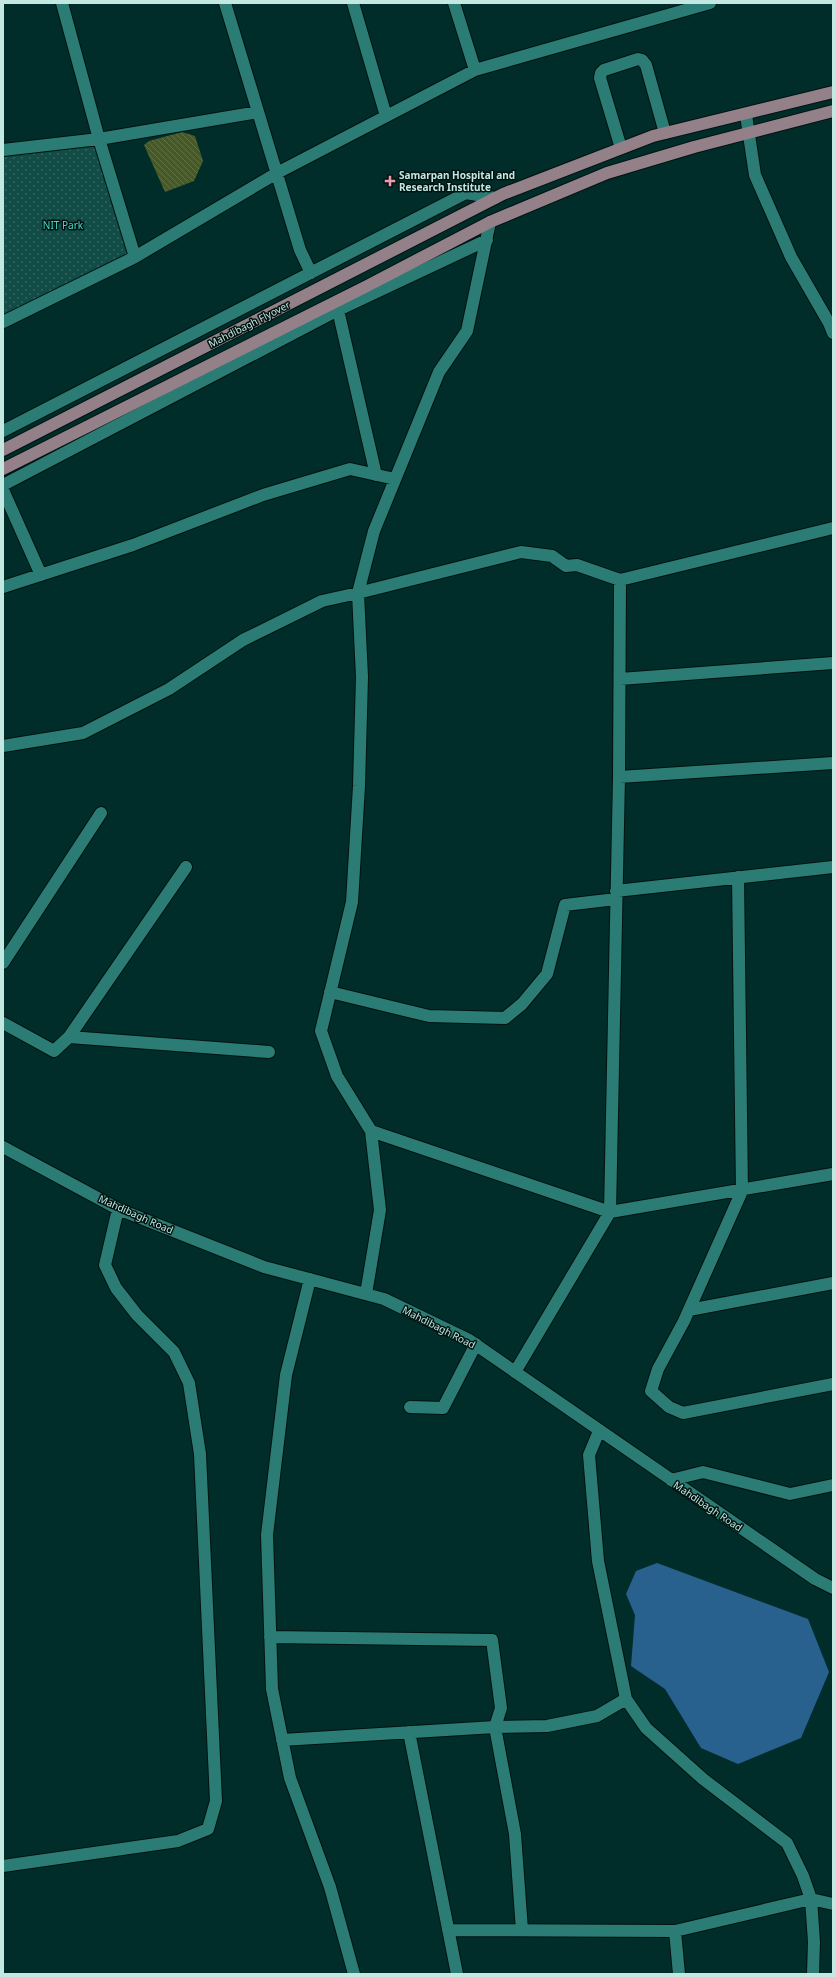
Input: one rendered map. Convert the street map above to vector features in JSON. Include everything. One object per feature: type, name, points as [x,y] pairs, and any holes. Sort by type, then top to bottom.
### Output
[{"type":"main road","name":"Mahdibagh Flyover","points":[[3,450],[495,198],[653,136],[746,115],[833,92]]},
{"type":"main road","name":"Mahdibagh Flyover","points":[[3,469],[367,286],[467,232],[490,222],[607,173],[694,147],[749,134],[833,111]]},
{"type":"street","points":[[62,3],[135,257]]},
{"type":"street","points":[[225,3],[300,250],[311,273]]},
{"type":"street","points":[[353,3],[386,116]]},
{"type":"street","points":[[454,3],[475,70]]},
{"type":"street","points":[[3,322],[135,257],[277,173],[475,70],[710,3]]},
{"type":"street","points":[[621,148],[600,78],[601,73],[604,70],[638,59],[642,60],[646,65],[665,133]]},
{"type":"street","points":[[3,150],[100,139],[258,112]]},
{"type":"street","points":[[746,115],[755,175],[792,257],[829,323],[833,333]]},
{"type":"street","points":[[3,431],[466,193],[495,198]]},
{"type":"street","points":[[366,1294],[380,1210],[371,1131],[337,1076],[321,1031],[352,902],[359,786],[362,685],[358,593],[374,531],[439,372],[467,331],[490,222]]},
{"type":"street","points":[[3,485],[338,310],[487,240]]},
{"type":"street","points":[[338,310],[376,475]]},
{"type":"street","points":[[3,587],[133,545],[263,495],[350,469],[395,479]]},
{"type":"street","points":[[3,490],[41,575]]},
{"type":"street","points":[[3,746],[83,733],[169,689],[243,640],[322,601],[521,552],[552,556],[566,566],[576,565],[620,580],[833,528]]},
{"type":"street","points":[[515,1372],[610,1212],[619,777],[620,580]]},
{"type":"street","points":[[620,679],[833,664]]},
{"type":"street","points":[[619,777],[833,763]]},
{"type":"street","points":[[3,963],[102,813]]},
{"type":"street","points":[[3,1023],[54,1050],[69,1038],[186,867]]},
{"type":"street","points":[[330,992],[428,1016],[504,1018],[522,1004],[547,974],[565,905],[616,895],[738,877],[833,867]]},
{"type":"street","points":[[738,877],[742,1191],[689,1310],[658,1369],[651,1391],[669,1407],[683,1413],[833,1384]]},
{"type":"street","points":[[69,1038],[268,1052]]},
{"type":"street","points":[[371,1131],[610,1212],[742,1191],[833,1174]]},
{"type":"street","name":"Mahdibagh Road","points":[[3,1147],[118,1209],[264,1267],[384,1299],[476,1344],[815,1579],[833,1588]]},
{"type":"street","points":[[3,1866],[178,1841],[208,1829],[216,1801],[200,1454],[189,1383],[174,1352],[137,1315],[120,1293],[105,1265],[118,1209]]},
{"type":"street","points":[[310,1279],[286,1375],[266,1535],[272,1689],[290,1778],[330,1887],[354,1974]]},
{"type":"street","points":[[689,1310],[833,1283]]},
{"type":"street","points":[[410,1407],[443,1408],[476,1344]]},
{"type":"street","points":[[599,1430],[589,1456],[598,1561],[626,1699],[646,1728],[697,1774],[787,1843],[803,1876],[811,1898],[814,1942],[813,1974]]},
{"type":"street","points":[[671,1480],[703,1472],[790,1494],[833,1485]]},
{"type":"street","points":[[270,1637],[492,1640],[501,1708],[495,1727],[515,1834],[522,1930]]},
{"type":"street","points":[[282,1740],[495,1727],[547,1726],[597,1716],[626,1699]]},
{"type":"street","points":[[409,1732],[457,1974]]},
{"type":"street","points":[[448,1930],[675,1931],[811,1898],[833,1904]]},
{"type":"street","points":[[675,1931],[679,1974]]},
{"type":"green space","name":"NIT Park","points":[[99,139],[135,257],[3,322],[3,150]]},
{"type":"water","points":[[657,1563],[808,1619],[829,1672],[801,1738],[738,1764],[701,1748],[665,1689],[631,1666],[635,1615],[626,1594],[636,1571]]},
{"type":"building","points":[[182,132],[195,136],[203,161],[194,181],[165,192],[144,145],[149,141]]},
{"type":"place","name":"Samarpan Hospital and Research Institute","points":[[390,181]]}]
